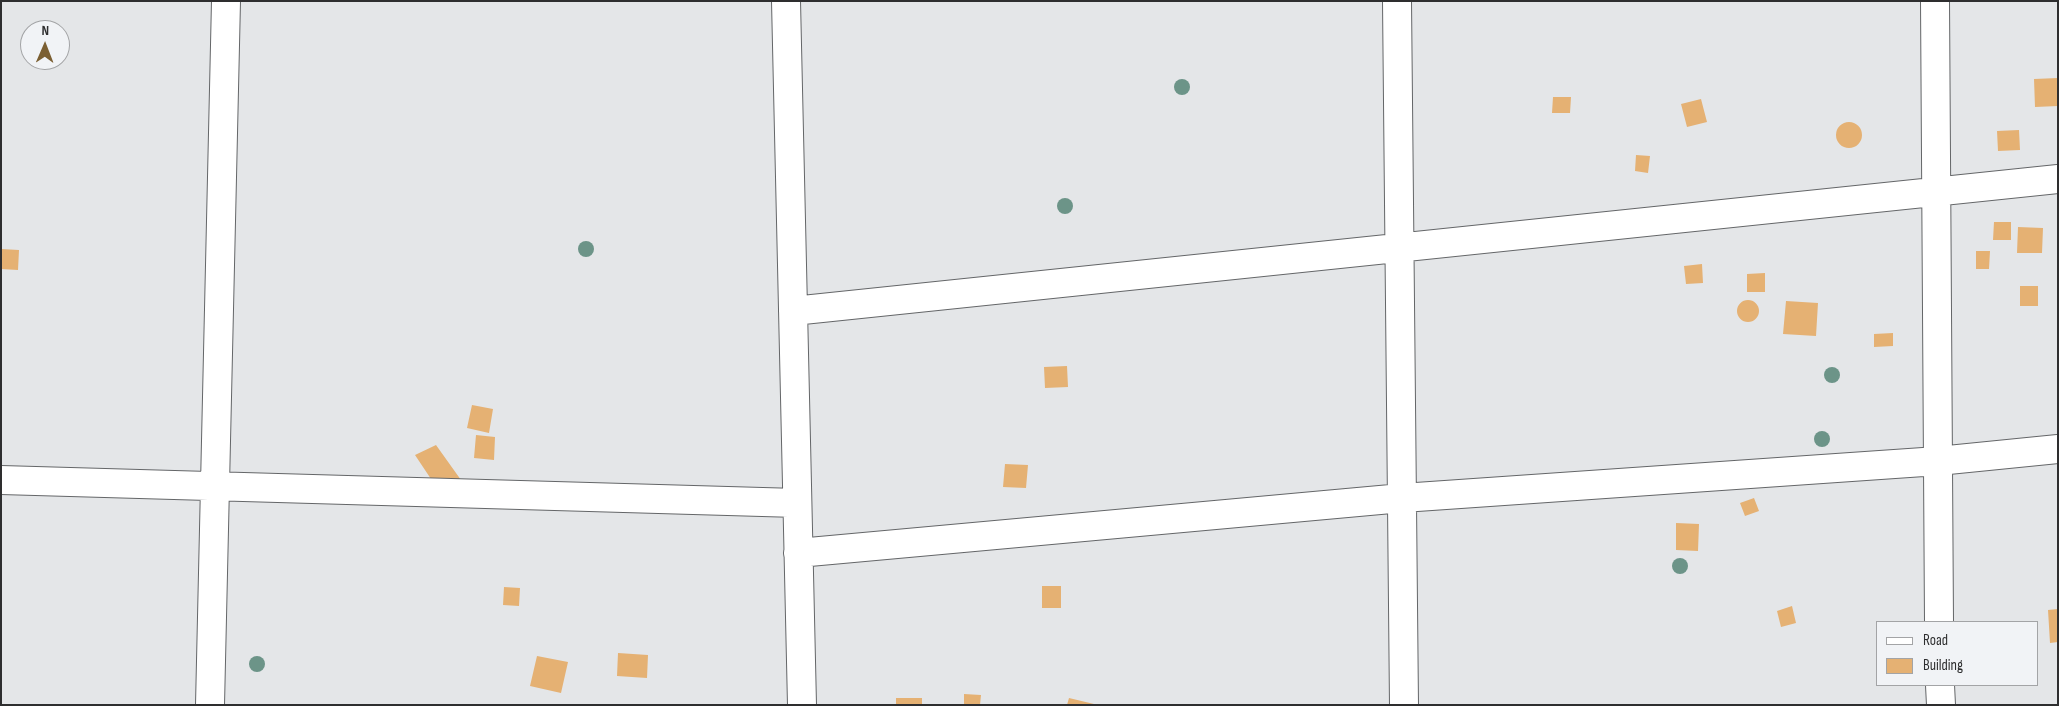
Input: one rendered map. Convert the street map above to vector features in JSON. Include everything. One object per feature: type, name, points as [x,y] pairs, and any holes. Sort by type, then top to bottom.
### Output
[{"type":"street","points":[[210,705],[226,1]]},
{"type":"street","points":[[786,1],[802,705]]},
{"type":"street","points":[[1397,1],[1404,705]]},
{"type":"street","points":[[1935,1],[1939,621]]},
{"type":"street","points":[[793,311],[2058,179]]},
{"type":"street","points":[[798,553],[1402,498],[1938,461],[2058,449]]},
{"type":"street","points":[[1,480],[797,503]]},
{"type":"street","points":[[1940,686],[1941,705]]},
{"type":"building","points":[[2058,78],[2058,106],[2035,107],[2034,79]]},
{"type":"building","points":[[1553,97],[1571,97],[1570,113],[1552,113]]},
{"type":"building","points":[[1701,99],[1707,122],[1687,127],[1681,104]]},
{"type":"building","points":[[1849,122],[1858,126],[1862,135],[1858,144],[1849,148],[1840,144],[1836,135],[1840,126]]},
{"type":"building","points":[[2019,130],[2020,150],[1998,151],[1997,131]]},
{"type":"building","points":[[1636,155],[1650,156],[1648,173],[1635,171]]},
{"type":"building","points":[[1994,222],[2011,222],[2011,240],[1993,240]]},
{"type":"building","points":[[2018,227],[2043,228],[2042,253],[2017,253]]},
{"type":"building","points":[[1,249],[19,250],[18,270],[1,269]]},
{"type":"building","points":[[1976,251],[1990,251],[1989,269],[1976,269]]},
{"type":"building","points":[[1702,264],[1703,283],[1686,284],[1684,266]]},
{"type":"building","points":[[1765,273],[1765,292],[1747,292],[1747,274]]},
{"type":"building","points":[[2020,286],[2038,286],[2038,306],[2020,306]]},
{"type":"building","points":[[1748,300],[1758,307],[1759,311],[1752,321],[1748,322],[1738,315],[1737,311],[1744,301]]},
{"type":"building","points":[[1786,301],[1818,303],[1816,336],[1783,334]]},
{"type":"building","points":[[1893,333],[1893,346],[1874,347],[1874,334]]},
{"type":"building","points":[[1067,366],[1068,387],[1045,388],[1044,367]]},
{"type":"building","points":[[472,405],[493,409],[489,433],[467,428]]},
{"type":"building","points":[[476,435],[495,437],[494,460],[474,458]]},
{"type":"building","points":[[436,445],[461,480],[439,491],[415,455]]},
{"type":"building","points":[[1005,464],[1028,465],[1026,488],[1003,487]]},
{"type":"building","points":[[1754,498],[1759,511],[1745,516],[1740,503]]},
{"type":"building","points":[[1676,523],[1699,524],[1698,551],[1676,550]]},
{"type":"building","points":[[1042,586],[1061,586],[1061,608],[1042,608]]},
{"type":"building","points":[[504,587],[520,588],[519,606],[503,605]]},
{"type":"building","points":[[1792,606],[1796,623],[1781,627],[1777,611]]},
{"type":"building","points":[[2058,609],[2058,642],[2050,643],[2048,610]]},
{"type":"building","points":[[618,653],[648,655],[647,678],[617,676]]},
{"type":"building","points":[[537,656],[568,662],[561,693],[530,686]]},
{"type":"building","points":[[964,694],[981,695],[980,705],[964,705]]},
{"type":"building","points":[[896,698],[922,698],[922,705],[896,705]]},
{"type":"building","points":[[1069,698],[1094,704],[1094,705],[1067,705]]}]
